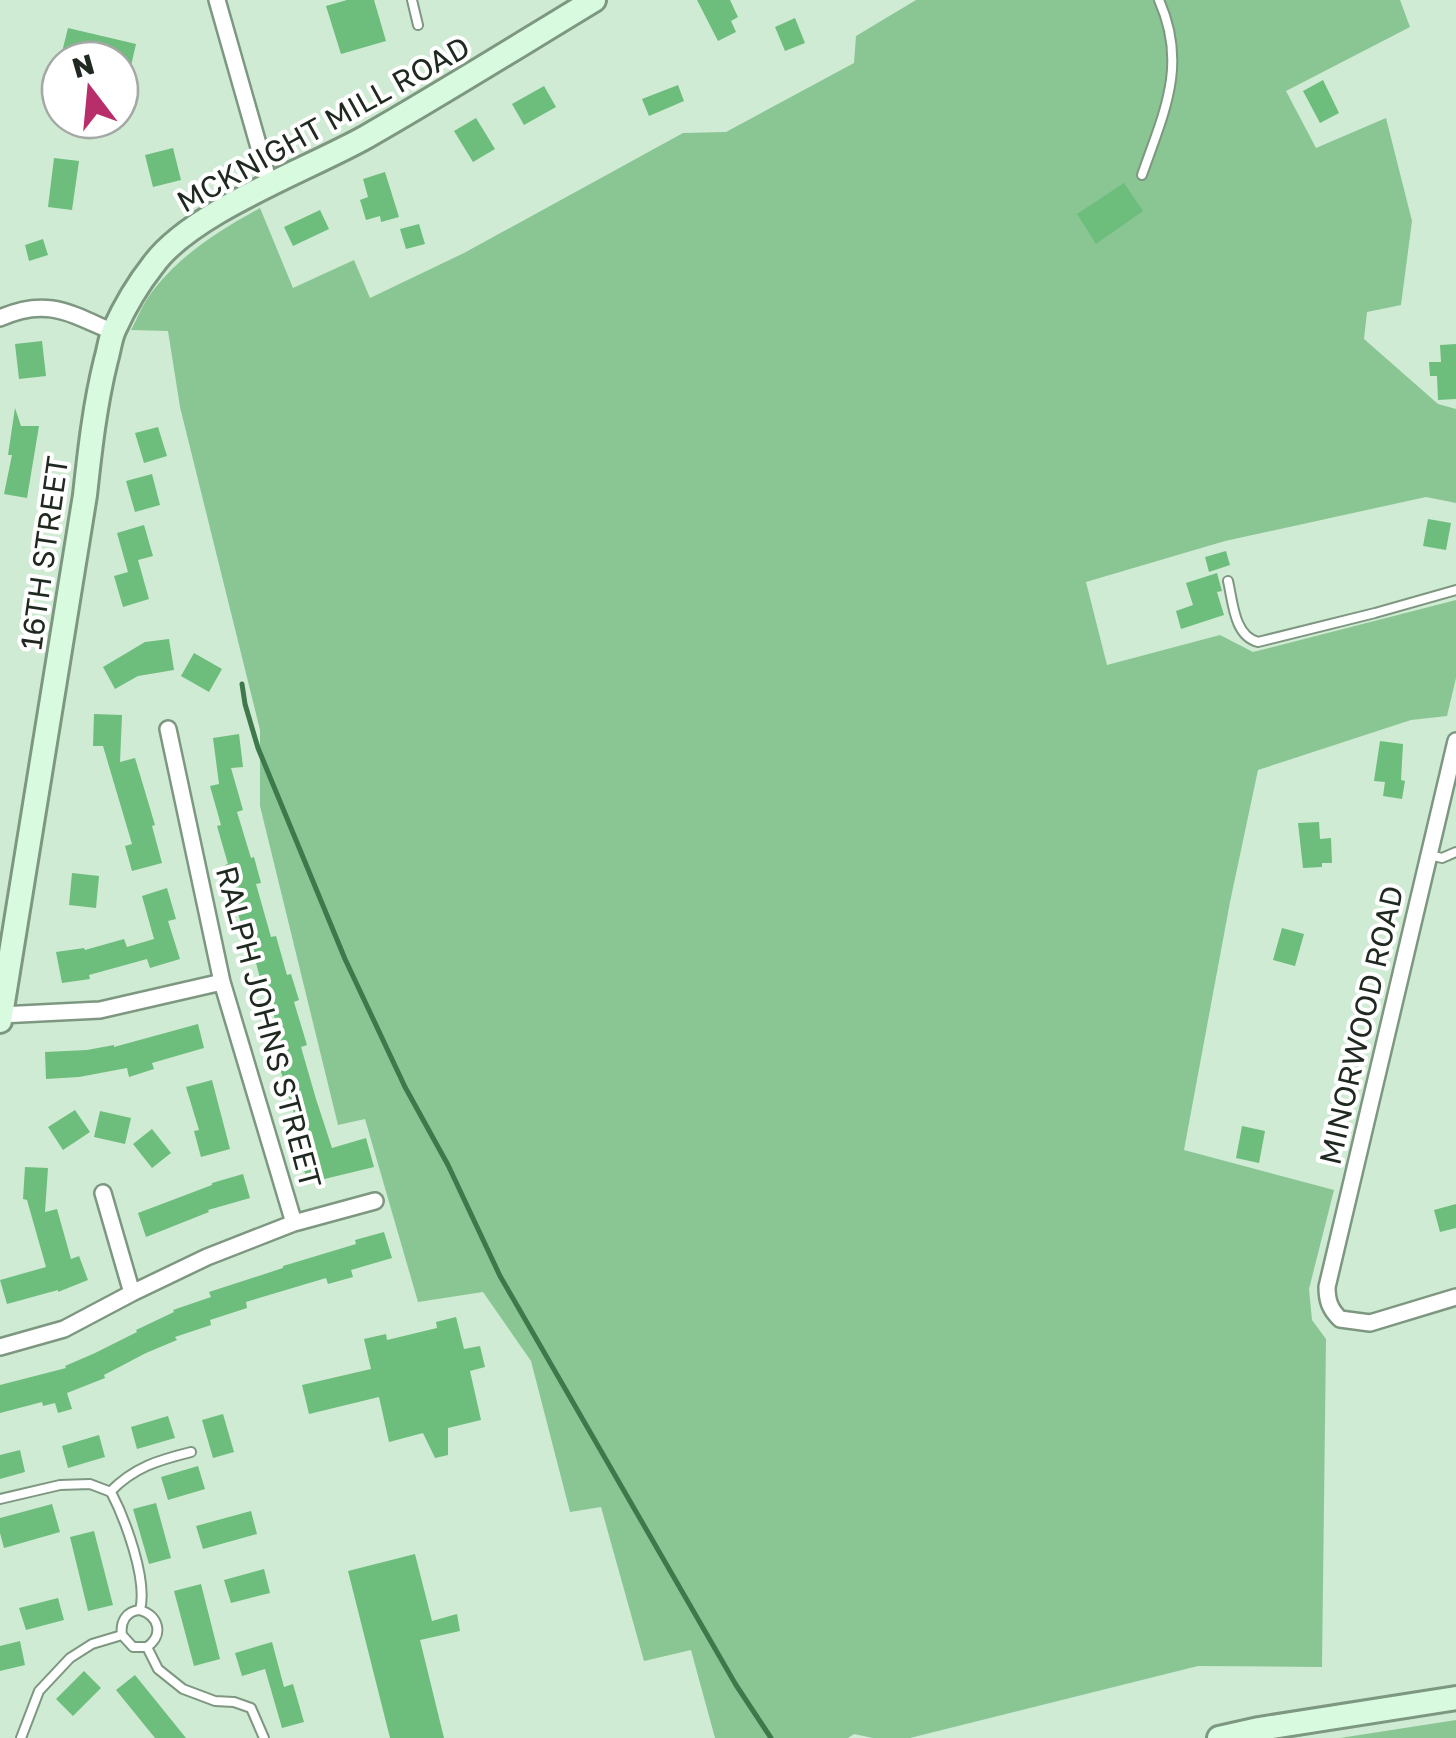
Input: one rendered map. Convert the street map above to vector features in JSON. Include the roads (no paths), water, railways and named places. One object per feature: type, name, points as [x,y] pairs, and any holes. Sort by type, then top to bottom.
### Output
[{"type":"street","points":[[218,0],[270,186]]},
{"type":"street","name":"MCKNIGHT MILL ROAD","points":[[113,332],[154,263],[203,222],[362,139],[482,70],[564,8],[594,0]]},
{"type":"street","points":[[0,318],[19,310],[50,308],[113,332]]},
{"type":"street","name":"16TH STREET","points":[[0,1017],[94,419],[113,332]]},
{"type":"street","name":"RALPH JOHNS STREET","points":[[168,728],[222,982],[294,1223]]},
{"type":"street","name":"MINORWOOD ROAD","points":[[1456,742],[1327,1287],[1330,1307],[1340,1319],[1370,1323],[1456,1297]]},
{"type":"street","points":[[0,1017],[100,1010],[222,982]]},
{"type":"street","points":[[103,1193],[132,1292]]},
{"type":"street","points":[[0,1347],[64,1329],[132,1292],[294,1223],[375,1202]]},
{"type":"street","points":[[1219,1738],[1456,1698]]},
{"type":"lane","points":[[412,0],[418,24]]},
{"type":"lane","points":[[1142,175],[1170,89],[1174,61],[1170,25],[1159,0]]},
{"type":"lane","points":[[1228,581],[1242,633],[1258,642],[1456,590]]},
{"type":"lane","points":[[1429,855],[1442,858],[1456,852]]},
{"type":"lane","points":[[110,1492],[137,1469],[191,1452]]},
{"type":"lane","points":[[0,1499],[60,1485],[90,1484],[110,1492],[128,1530],[141,1586],[140,1610]]},
{"type":"lane","points":[[149,1612],[158,1625],[158,1635],[148,1647],[132,1647],[122,1635],[129,1613],[149,1612]]},
{"type":"lane","points":[[21,1738],[39,1691],[70,1658],[92,1644],[122,1635]]},
{"type":"lane","points":[[148,1647],[158,1669],[183,1690],[251,1708],[264,1738]]},
{"type":"waterway","points":[[242,684],[258,748],[345,959],[405,1087],[448,1165],[500,1276],[736,1685],[771,1738]]}]
